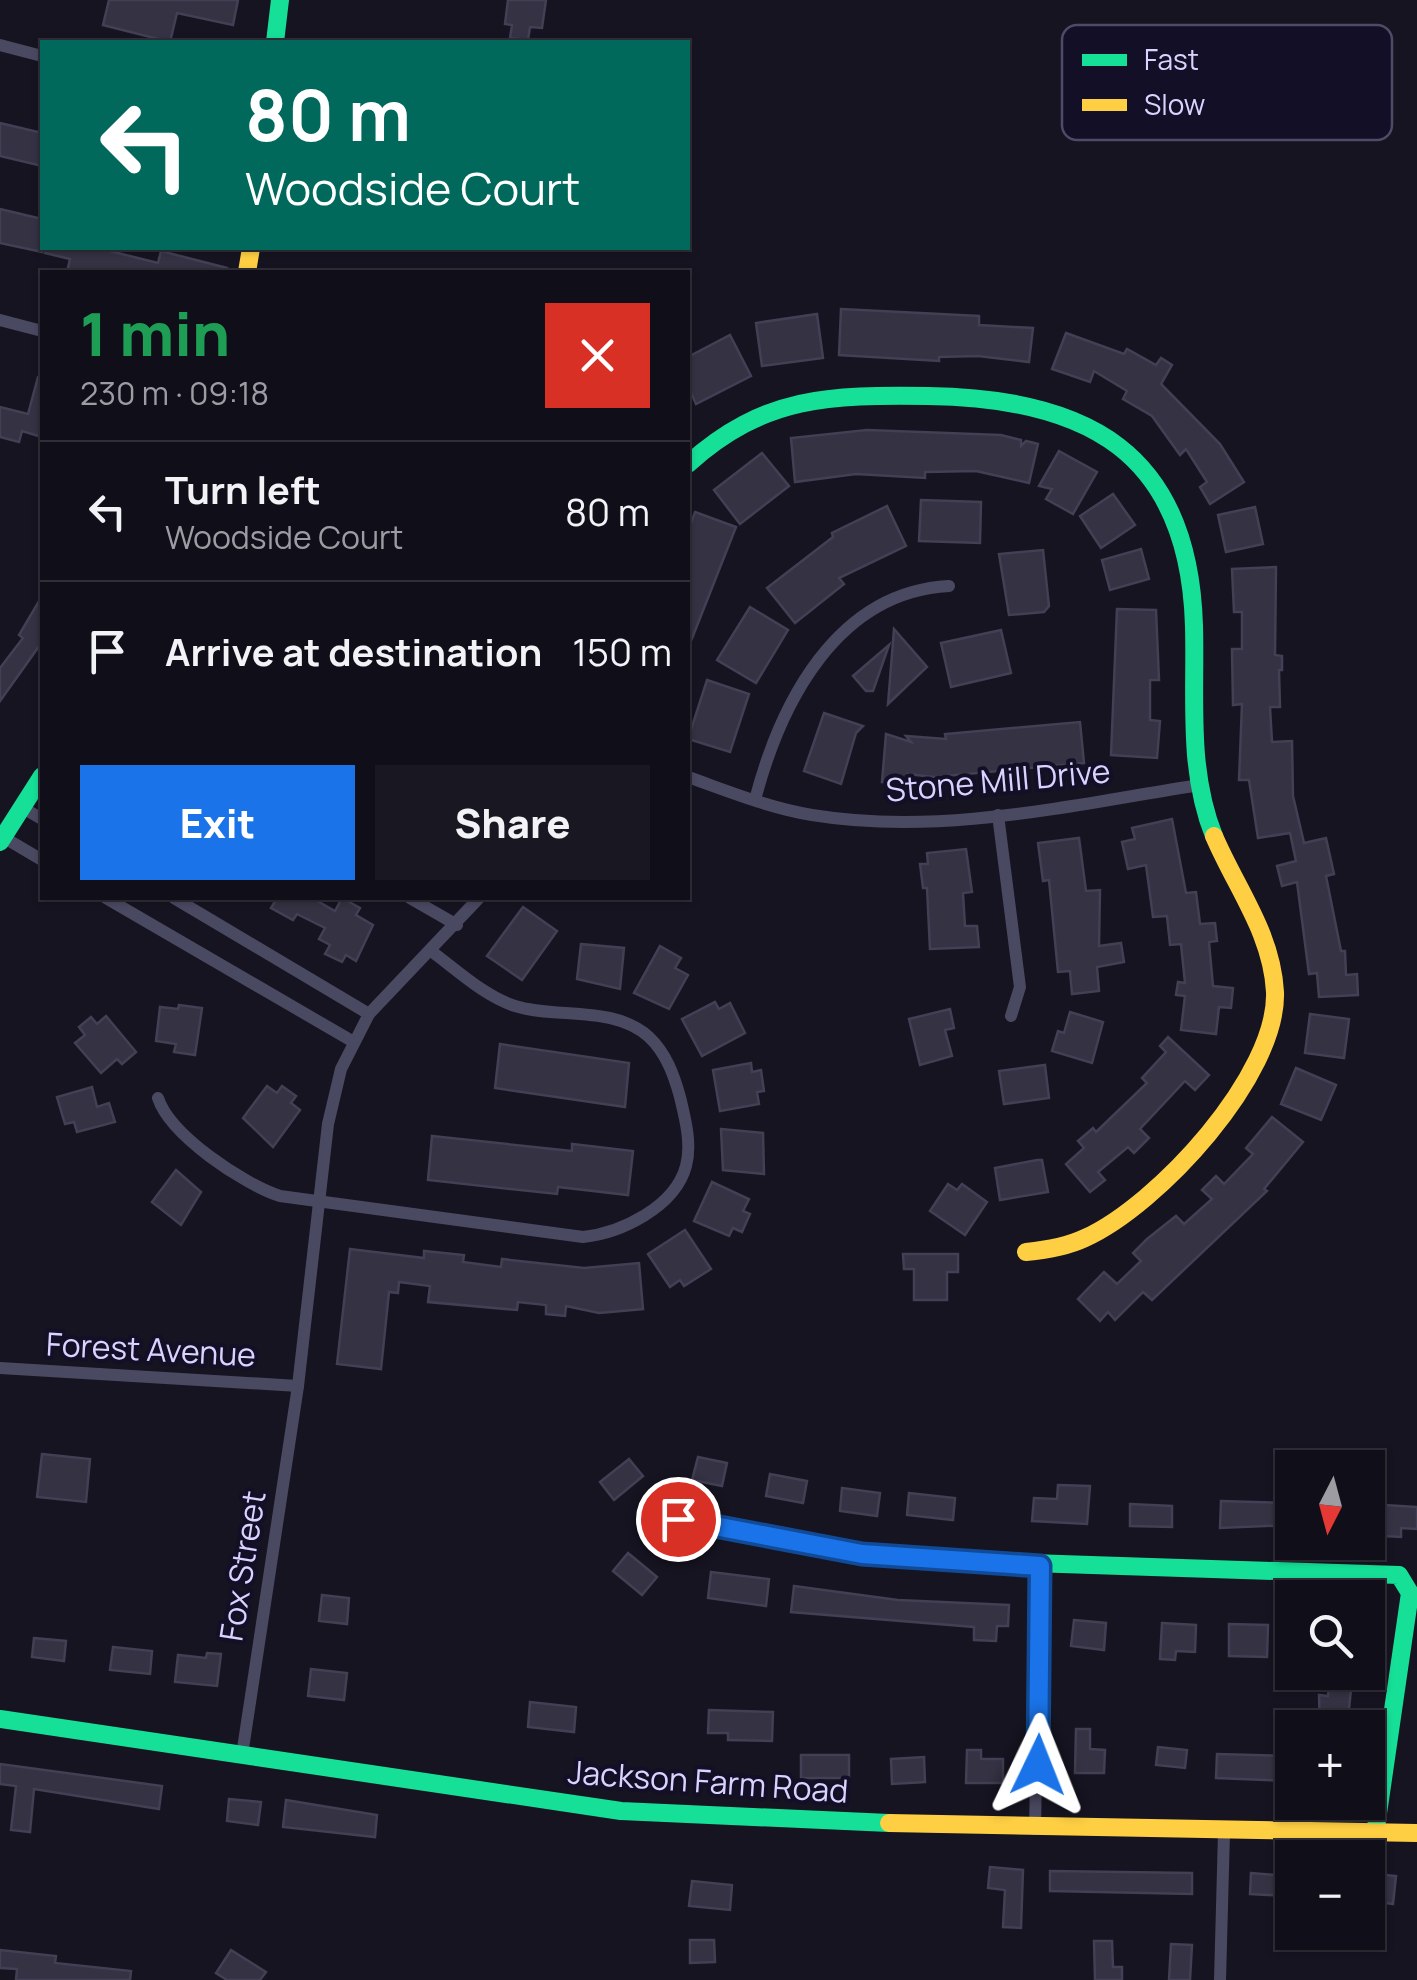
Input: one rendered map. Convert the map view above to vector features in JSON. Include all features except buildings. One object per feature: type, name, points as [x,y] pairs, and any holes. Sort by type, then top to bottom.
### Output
[{"type":"street","points":[[275,40],[280,0]]},
{"type":"street","points":[[0,45],[40,55]]},
{"type":"street","points":[[0,320],[40,330]]},
{"type":"street","points":[[690,462],[711,443],[762,413],[818,398],[994,398],[1062,411],[1112,440],[1150,478],[1185,550],[1195,646],[1199,786],[1213,838],[1256,919],[1271,966],[1274,1003],[1263,1057],[1234,1107],[1135,1206],[1086,1240],[1026,1252]]},
{"type":"street","points":[[755,800],[786,709],[820,656],[890,600],[910,592],[949,586]]},
{"type":"street","name":"Stone Mill Drive","points":[[690,777],[755,800],[846,820],[998,815],[1199,786]]},
{"type":"street","points":[[40,780],[2,840],[40,859]]},
{"type":"street","points":[[24,808],[40,818]]},
{"type":"street","points":[[998,815],[1020,987],[1011,1016]]},
{"type":"street","points":[[109,900],[352,1041]]},
{"type":"street","points":[[177,900],[369,1014]]},
{"type":"street","points":[[413,900],[457,925]]},
{"type":"street","name":"Fox Street","points":[[242,1755],[298,1386],[332,1104],[352,1041],[369,1014],[477,900]]},
{"type":"street","points":[[158,1098],[174,1129],[261,1190],[318,1203],[583,1237],[608,1234],[668,1195],[686,1167],[687,1123],[676,1077],[648,1036],[616,1020],[516,1006],[492,996],[431,951]]},
{"type":"street","name":"Forest Avenue","points":[[0,1368],[298,1386]]},
{"type":"street","points":[[678,1519],[862,1554],[1040,1566],[1392,1573],[1409,1586],[1375,1834]]},
{"type":"street","points":[[1035,1829],[1040,1566]]},
{"type":"street","name":"Jackson Farm Road","points":[[0,1719],[620,1811],[1035,1829],[1417,1833]]},
{"type":"street","points":[[1220,1980],[1224,1833]]},
{"type":"traffic: fast","points":[[275,40],[280,0]]},
{"type":"traffic: fast","points":[[690,462],[716,441],[772,412],[829,399],[860,397],[985,399],[1036,408],[1081,424],[1119,447],[1150,477],[1173,517],[1188,566],[1194,626],[1196,759],[1205,811],[1214,836]]},
{"type":"traffic: fast","points":[[0,842],[40,779]]},
{"type":"traffic: fast","points":[[677,1519],[905,1559],[1399,1575],[1410,1593],[1375,1834]]},
{"type":"traffic: fast","points":[[0,1719],[621,1811],[889,1823]]},
{"type":"traffic: slow","points":[[247,270],[251,250]]},
{"type":"traffic: slow","points":[[1026,1252],[1056,1248],[1085,1238],[1146,1197],[1208,1134],[1257,1061],[1271,1025],[1275,992],[1272,970],[1260,930],[1214,836]]},
{"type":"traffic: slow","points":[[889,1823],[1417,1833]]},
{"type":"route","points":[[678,1519],[905,1560],[1040,1566],[1038,1765]]}]
